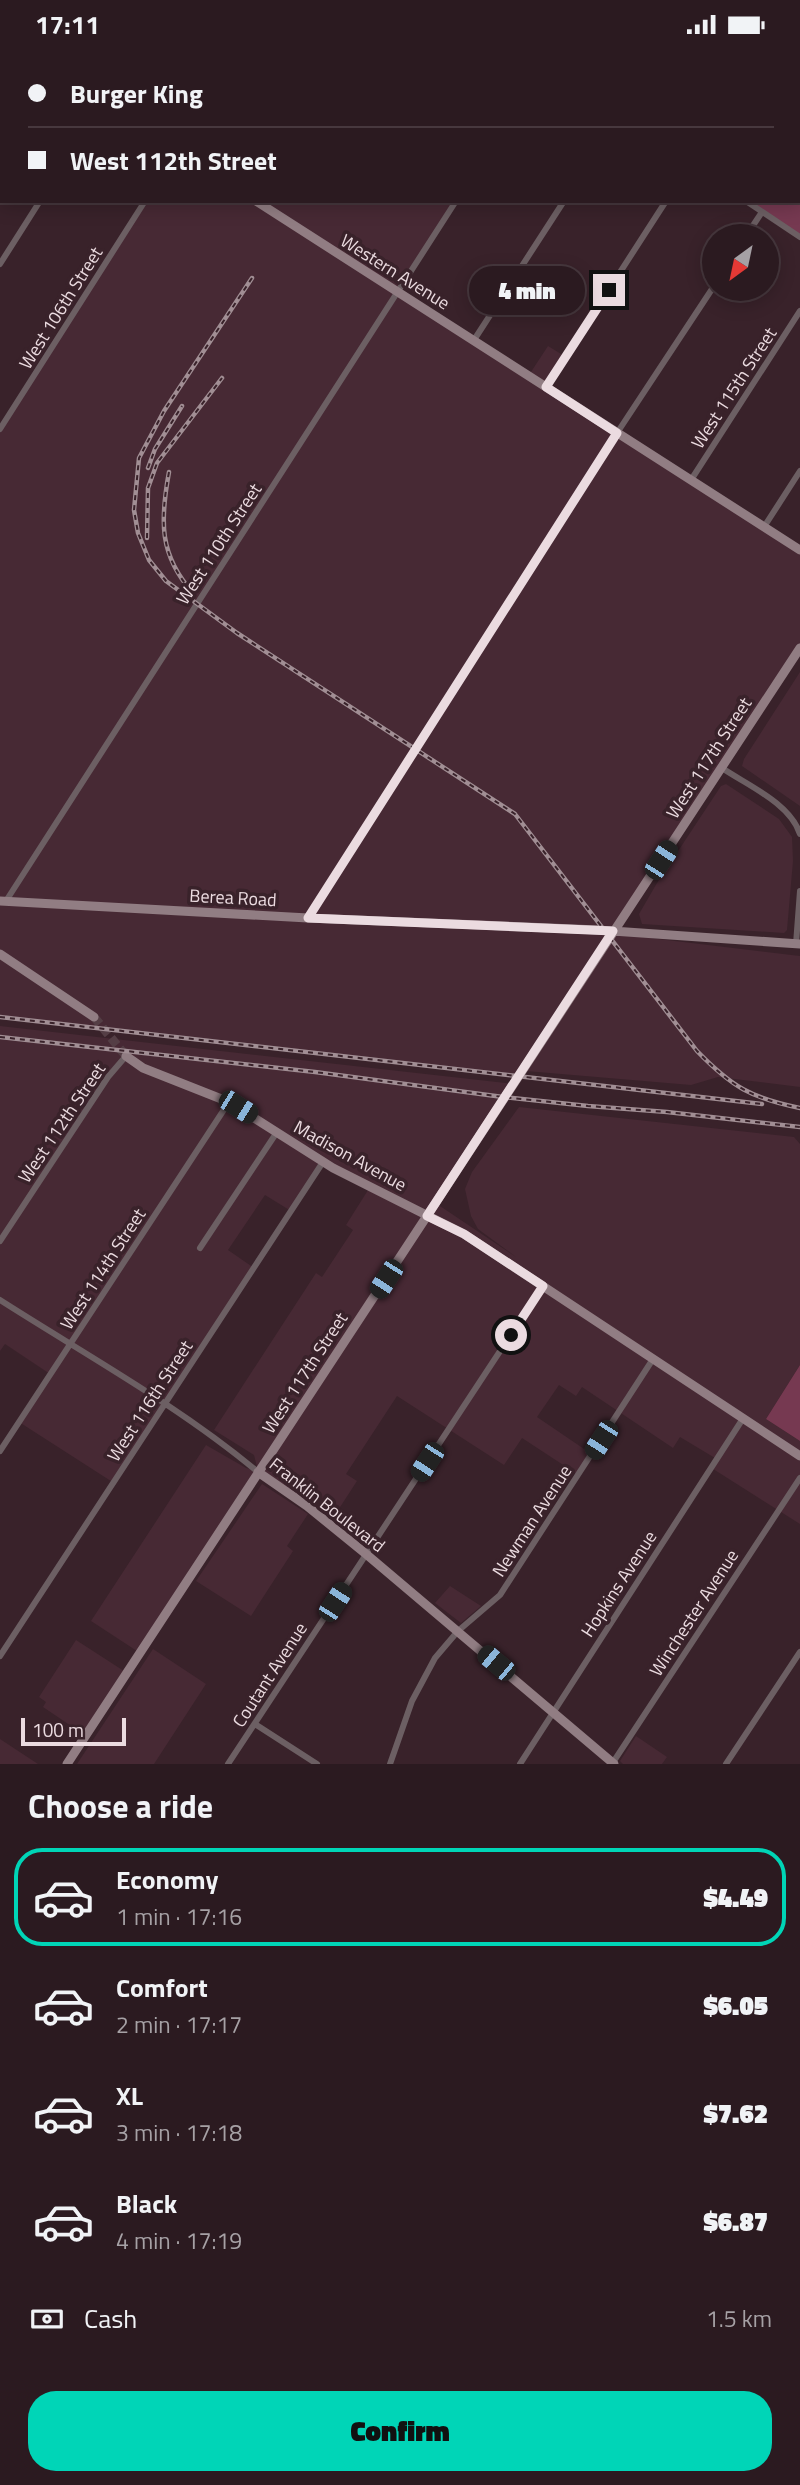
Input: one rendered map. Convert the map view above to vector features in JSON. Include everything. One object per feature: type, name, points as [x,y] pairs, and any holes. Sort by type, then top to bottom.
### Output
[{"type":"main road","name":"Western Avenue","points":[[259,203],[800,550]]},
{"type":"main road","name":"West 117th Street","points":[[67,1764],[800,647]]},
{"type":"main road","name":"Berea Road","points":[[3,901],[613,931],[798,944]]},
{"type":"main road","points":[[0,954],[94,1017]]},
{"type":"main road","name":"Madison Avenue","points":[[126,1056],[143,1068],[229,1102],[323,1162],[464,1234],[800,1456]]},
{"type":"main road","name":"Franklin Boulevard","points":[[258,1472],[307,1506],[366,1554],[613,1764]]},
{"type":"street","points":[[0,264],[39,203]]},
{"type":"street","name":"West 106th Street","points":[[0,429],[144,203]]},
{"type":"street","name":"West 110th Street","points":[[3,901],[455,203]]},
{"type":"street","points":[[474,340],[563,203]]},
{"type":"street","points":[[546,387],[665,203]]},
{"type":"street","points":[[749,203],[800,237]]},
{"type":"street","points":[[754,224],[762,212]]},
{"type":"street","points":[[308,918],[704,301]]},
{"type":"street","name":"West 115th Street","points":[[691,480],[800,311]]},
{"type":"street","points":[[764,527],[800,471]]},
{"type":"street","points":[[722,768],[779,806],[798,827],[800,834]]},
{"type":"street","points":[[798,944],[800,891]]},
{"type":"street","name":"West 112th Street","points":[[0,1241],[108,1077],[126,1056]]},
{"type":"street","name":"West 114th Street","points":[[0,1451],[229,1102]]},
{"type":"street","points":[[200,1248],[276,1132]]},
{"type":"street","name":"West 116th Street","points":[[0,1656],[323,1162]]},
{"type":"street","name":"Coutant Avenue","points":[[228,1764],[543,1286]]},
{"type":"street","name":"Franklin Boulevard","points":[[0,1300],[165,1405],[233,1451],[258,1472]]},
{"type":"street","name":"Newman Avenue","points":[[390,1764],[412,1701],[435,1658],[458,1631],[500,1595],[653,1359]]},
{"type":"street","name":"Hopkins Avenue","points":[[520,1764],[742,1420]]},
{"type":"street","name":"Winchester Avenue","points":[[613,1764],[800,1478]]},
{"type":"street","points":[[726,1764],[800,1652]]},
{"type":"street","points":[[255,1724],[317,1764]]},
{"type":"shaded area","points":[[144,203],[455,203],[397,292],[529,375],[548,346],[566,357],[546,386],[800,550],[800,648],[519,1077],[0,1017],[0,429]]},
{"type":"shaded area","points":[[749,203],[800,203],[800,237]]},
{"type":"shaded area","points":[[800,672],[800,806],[742,766]]},
{"type":"shaded area","points":[[726,784],[779,819],[792,837],[793,861],[787,930],[784,933],[642,924],[639,914],[657,883],[721,786]]},
{"type":"shaded area","points":[[617,934],[800,956],[800,1087],[718,1077],[691,1085],[526,1071]]},
{"type":"shaded area","points":[[0,1026],[514,1084],[437,1204],[516,1257],[478,1229],[471,1216],[465,1189],[472,1172],[519,1107],[794,1137],[800,1144],[800,1365],[766,1419],[800,1441],[800,1524],[710,1467],[715,1458],[680,1437],[673,1448],[582,1387],[576,1396],[559,1385],[537,1417],[590,1453],[577,1474],[522,1438],[504,1465],[397,1396],[346,1474],[357,1481],[333,1518],[261,1469],[140,1653],[91,1621],[206,1445],[246,1468],[258,1471],[254,1455],[214,1430],[316,1273],[322,1277],[353,1230],[346,1225],[370,1187],[323,1162],[291,1211],[265,1195],[228,1250],[254,1268],[114,1483],[19,1422],[50,1374],[5,1344],[0,1351]]},
{"type":"shaded area","points":[[800,1365],[800,1441],[766,1419]]},
{"type":"shaded area","points":[[262,1484],[308,1514],[287,1546],[293,1551],[251,1616],[196,1581]]},
{"type":"shaded area","points":[[450,1586],[481,1606],[461,1623],[435,1603]]},
{"type":"shaded area","points":[[76,1640],[127,1673],[86,1736],[43,1707],[46,1702],[39,1697]]},
{"type":"shaded area","points":[[153,1649],[206,1684],[154,1764],[77,1764]]},
{"type":"shaded area","points":[[636,1736],[667,1757],[662,1764],[623,1764],[620,1761]]},
{"type":"shaded area","points":[[0,1739],[38,1764],[0,1764]]},
{"type":"tunnel","points":[[94,1017],[126,1056]]},
{"type":"railway","points":[[252,278],[164,411],[139,458],[134,510],[138,533],[149,560],[166,581],[237,633],[515,814],[697,1051],[721,1074],[743,1089],[768,1100],[800,1108]]},
{"type":"railway","points":[[147,538],[148,488],[157,463],[222,378]]},
{"type":"railway","points":[[148,468],[155,449],[182,406]]},
{"type":"railway","points":[[169,472],[164,506],[165,537],[174,565],[193,593]]},
{"type":"railway","points":[[0,1017],[762,1104]]},
{"type":"railway","points":[[0,1037],[315,1072],[503,1097],[800,1127]]},
{"type":"route","points":[[511,1335],[543,1286],[464,1234],[427,1216],[613,931],[308,918],[617,433],[546,387],[609,290]]}]
